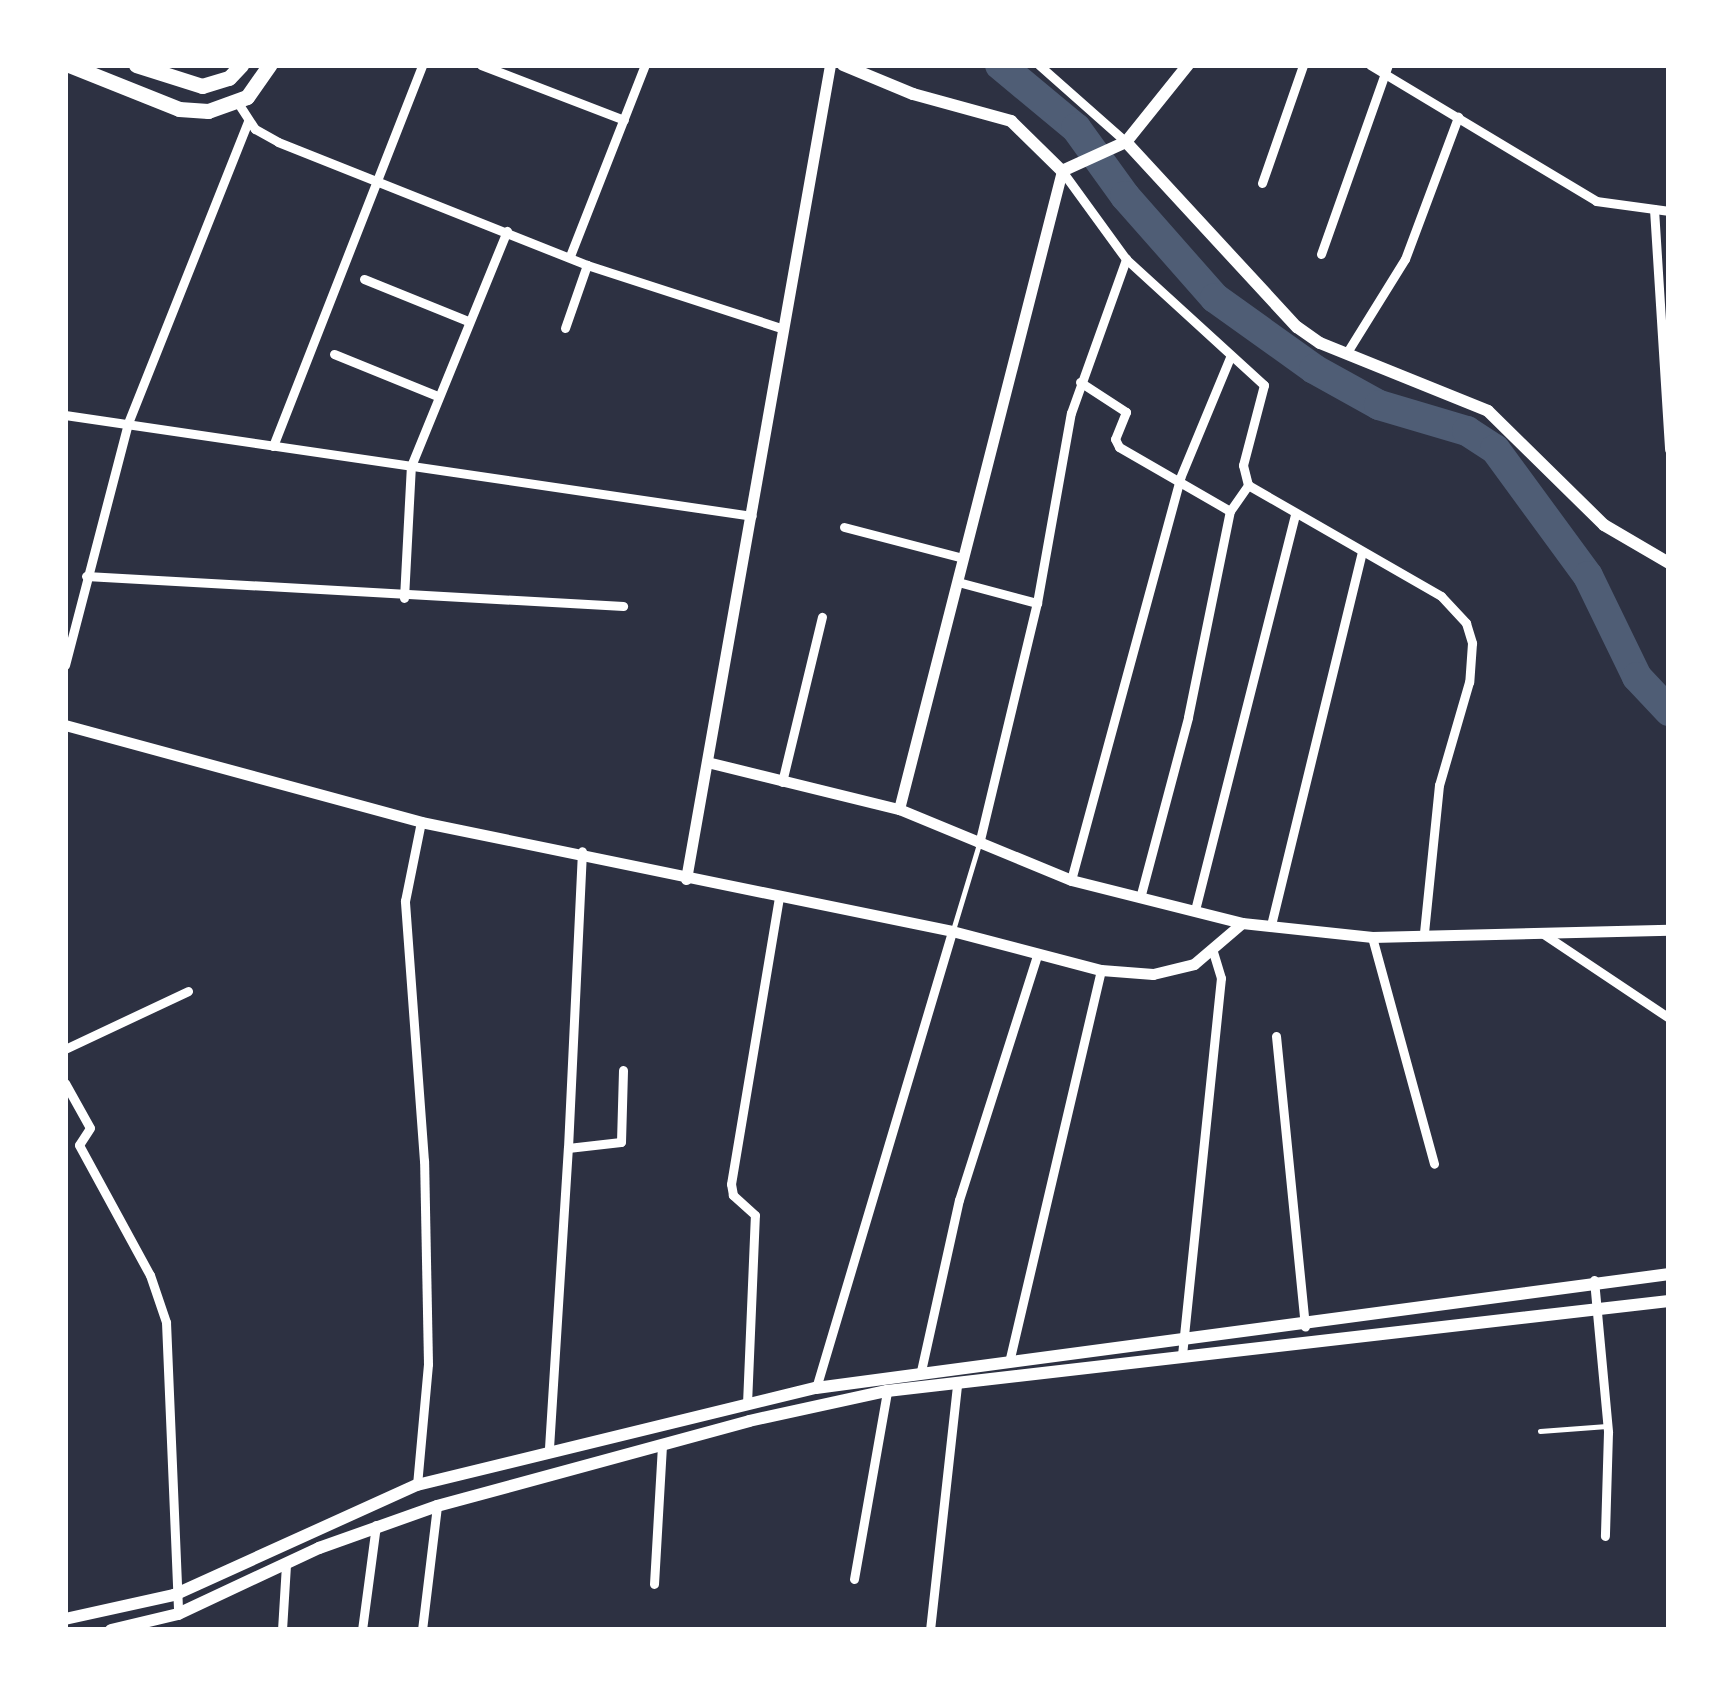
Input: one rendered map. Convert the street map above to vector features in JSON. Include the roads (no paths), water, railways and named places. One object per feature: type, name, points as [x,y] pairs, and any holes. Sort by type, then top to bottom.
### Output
[{"type":"highway","points":[[70,65],[179,109],[208,111],[238,103],[269,65]]},
{"type":"highway","points":[[136,65],[202,86],[229,78],[241,65]]},
{"type":"main road","points":[[842,65],[913,94],[1011,121],[1062,170],[1120,146],[1188,65]]},
{"type":"main road","points":[[1120,146],[1272,307],[1346,354],[1488,412],[1604,525],[1669,563]]},
{"type":"main road","points":[[65,1618],[174,1595],[417,1484],[550,1448],[816,1388],[1010,1358],[1182,1337],[1306,1328],[1594,1280],[1669,1274]]},
{"type":"main road","points":[[112,1630],[154,1625],[376,1525],[437,1506],[662,1444],[887,1391],[1182,1355],[1454,1328],[1598,1306],[1669,1301]]},
{"type":"main road","points":[[796,1394],[798,1411]]},
{"type":"street","points":[[272,446],[422,65]]},
{"type":"street","points":[[481,65],[624,120]]},
{"type":"street","points":[[570,256],[645,65]]},
{"type":"street","points":[[686,879],[830,65]]},
{"type":"street","points":[[1039,65],[1120,146]]},
{"type":"street","points":[[1262,184],[1303,65]]},
{"type":"street","points":[[1370,65],[1386,69],[1596,201],[1669,211]]},
{"type":"street","points":[[1321,254],[1386,69]]},
{"type":"street","points":[[238,103],[248,121],[278,142],[378,177],[587,264],[784,329]]},
{"type":"street","points":[[1346,354],[1405,259],[1458,117]]},
{"type":"street","points":[[65,665],[128,423],[248,121]]},
{"type":"street","points":[[1062,170],[1126,259],[1230,357],[1258,378],[1265,394],[1242,465],[1248,485],[1454,605],[1472,643],[1469,682],[1439,786],[1424,932]]},
{"type":"street","points":[[899,809],[1062,170]]},
{"type":"street","points":[[1654,209],[1669,450]]},
{"type":"street","points":[[404,598],[411,466],[435,395],[507,232]]},
{"type":"street","points":[[978,847],[1037,603],[1080,382],[1126,259]]},
{"type":"street","points":[[565,328],[587,264]]},
{"type":"street","points":[[364,279],[468,321]]},
{"type":"street","points":[[334,354],[435,395]]},
{"type":"street","points":[[1071,880],[1180,478],[1230,357]]},
{"type":"street","points":[[1080,382],[1126,412],[1115,439],[1119,447],[1180,478],[1230,511]]},
{"type":"street","points":[[65,415],[752,516]]},
{"type":"street","points":[[1140,898],[1188,718],[1230,511],[1248,485]]},
{"type":"street","points":[[1196,910],[1294,514]]},
{"type":"street","points":[[844,527],[963,558]]},
{"type":"street","points":[[1271,925],[1362,552]]},
{"type":"street","points":[[86,576],[404,598],[623,606]]},
{"type":"street","points":[[958,582],[1037,603]]},
{"type":"street","points":[[782,782],[822,617]]},
{"type":"street","points":[[65,725],[421,822],[582,851],[686,879],[952,931],[1101,970],[1154,974],[1194,964],[1213,952],[1242,923]]},
{"type":"street","points":[[707,762],[899,809],[978,847],[1071,880],[1242,923],[1372,937],[1424,932],[1669,930]]},
{"type":"street","points":[[417,1484],[428,1364],[424,1161],[404,901],[421,822]]},
{"type":"street","points":[[550,1448],[582,851]]},
{"type":"street","points":[[748,1404],[755,1215],[732,1196],[732,1184],[779,897]]},
{"type":"street","points":[[816,1388],[952,931]]},
{"type":"street","points":[[1539,932],[1669,1018]]},
{"type":"street","points":[[1372,937],[1434,1164]]},
{"type":"street","points":[[1182,1355],[1221,978],[1213,952]]},
{"type":"street","points":[[921,1371],[960,1200],[1037,955]]},
{"type":"street","points":[[1010,1358],[1101,970]]},
{"type":"street","points":[[65,1049],[188,990]]},
{"type":"street","points":[[1276,1036],[1306,1328]]},
{"type":"street","points":[[568,1148],[620,1142],[623,1070]]},
{"type":"street","points":[[65,1082],[90,1128],[80,1146],[150,1276],[166,1322],[174,1595],[178,1614]]},
{"type":"street","points":[[1594,1280],[1607,1426],[1605,1536]]},
{"type":"street","points":[[930,1630],[957,1384]]},
{"type":"street","points":[[854,1579],[887,1391]]},
{"type":"street","points":[[654,1584],[662,1444]]},
{"type":"street","points":[[422,1630],[437,1506]]},
{"type":"street","points":[[362,1630],[376,1525]]},
{"type":"street","points":[[282,1630],[286,1565]]},
{"type":"lane","points":[[952,931],[978,847]]},
{"type":"lane","points":[[1540,1431],[1607,1426]]},
{"type":"waterway","points":[[1000,65],[1076,128],[1125,196],[1215,298],[1314,369],[1379,405],[1467,431],[1495,449],[1588,576],[1637,677],[1669,711]]}]
